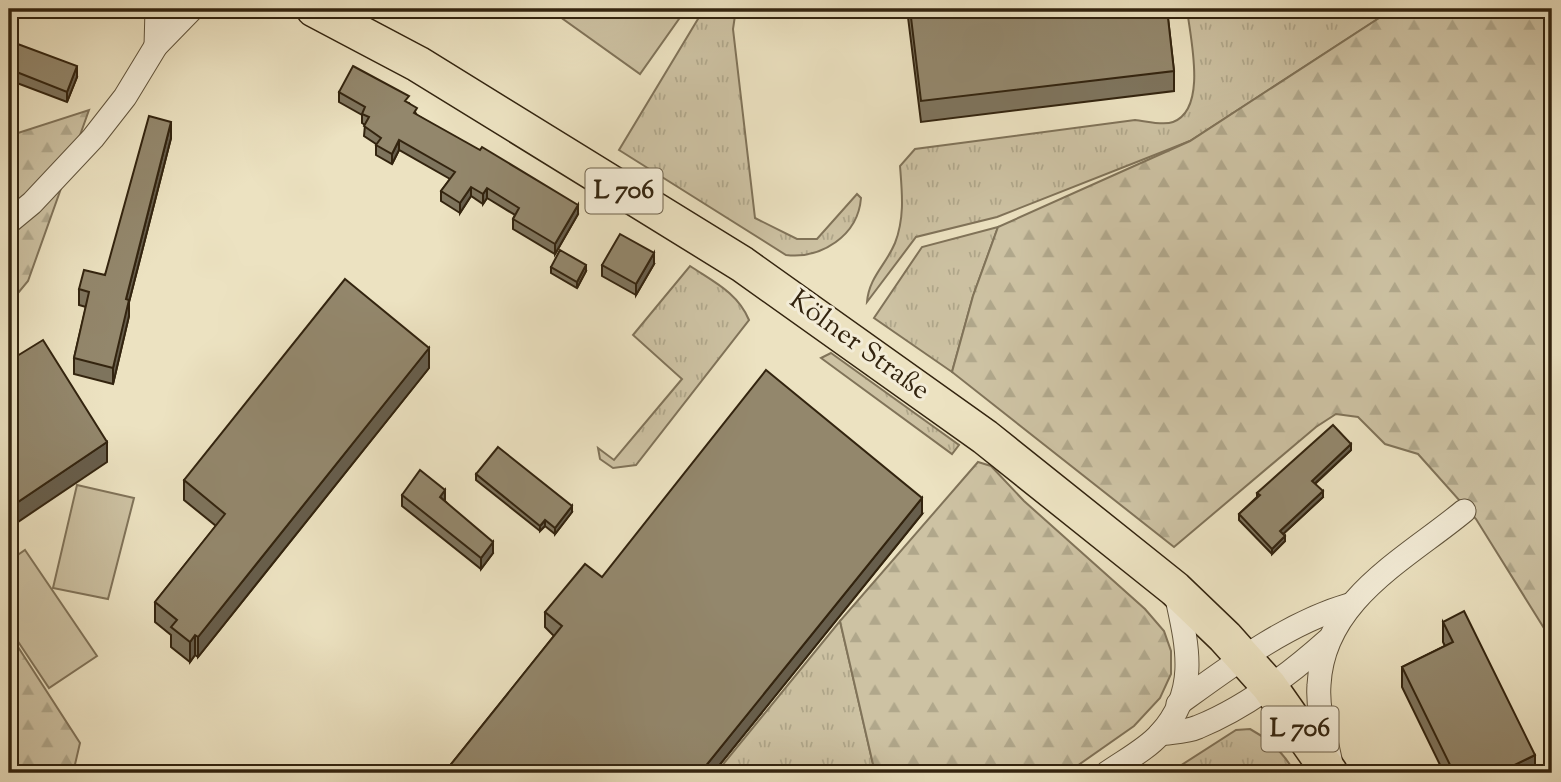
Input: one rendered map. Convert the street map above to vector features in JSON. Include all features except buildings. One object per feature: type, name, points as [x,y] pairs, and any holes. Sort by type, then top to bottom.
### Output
[{"type":"main road","name":"Kölner Straße","points":[[314,9],[428,70],[782,290],[985,436],[1175,589],[1269,686],[1332,773]]},
{"type":"street","points":[[9,222],[32,203],[93,138],[125,97],[156,46],[192,9]]},
{"type":"street","points":[[156,46],[158,11]]},
{"type":"street","points":[[1332,773],[1318,687],[1331,637],[1349,605],[1464,511]]},
{"type":"street","points":[[1107,773],[1160,734],[1178,704],[1189,672],[1189,657],[1175,589]]},
{"type":"street","points":[[1178,704],[1245,659],[1322,613],[1349,605]]},
{"type":"street","points":[[1160,734],[1196,728],[1296,669],[1331,637]]},
{"type":"green space","points":[[549,9],[686,9],[640,74]]},
{"type":"green space","points":[[704,9],[736,9],[733,29],[755,218],[797,239],[817,239],[857,194],[861,198],[853,224],[836,242],[824,249],[786,255],[619,150]]},
{"type":"green space","points":[[1187,9],[1393,9],[1190,141],[997,217],[916,237],[867,302],[874,278],[891,251],[898,233],[902,204],[900,166],[915,149],[1135,120],[1173,122],[1184,115],[1194,88]]},
{"type":"green space","points":[[1393,9],[1552,9],[1552,641],[1476,519],[1418,454],[1385,444],[1358,417],[1336,414],[1316,427],[1174,547],[952,372],[973,296],[998,227],[1190,141]]},
{"type":"green space","points":[[89,110],[28,281],[9,304],[9,133],[18,133]]},
{"type":"green space","points":[[998,227],[973,296],[952,372],[874,318],[922,247]]},
{"type":"green space","points":[[690,266],[732,295],[749,320],[636,465],[613,468],[600,459],[598,448],[614,460],[682,379],[633,335]]},
{"type":"green space","points":[[831,353],[959,445],[952,454],[821,358]]},
{"type":"green space","points":[[978,462],[991,466],[1024,501],[1145,609],[1164,631],[1171,651],[1171,674],[1160,698],[1134,726],[1067,773],[875,773],[840,621]]},
{"type":"green space","points":[[77,485],[134,498],[108,599],[53,588]]},
{"type":"green space","points":[[25,550],[97,656],[49,688],[9,628],[9,561]]},
{"type":"green space","points":[[840,621],[875,773],[716,773]]},
{"type":"green space","points":[[9,633],[80,743],[73,773],[9,773]]},
{"type":"green space","points":[[1250,729],[1276,748],[1295,773],[1169,773],[1236,730]]}]
